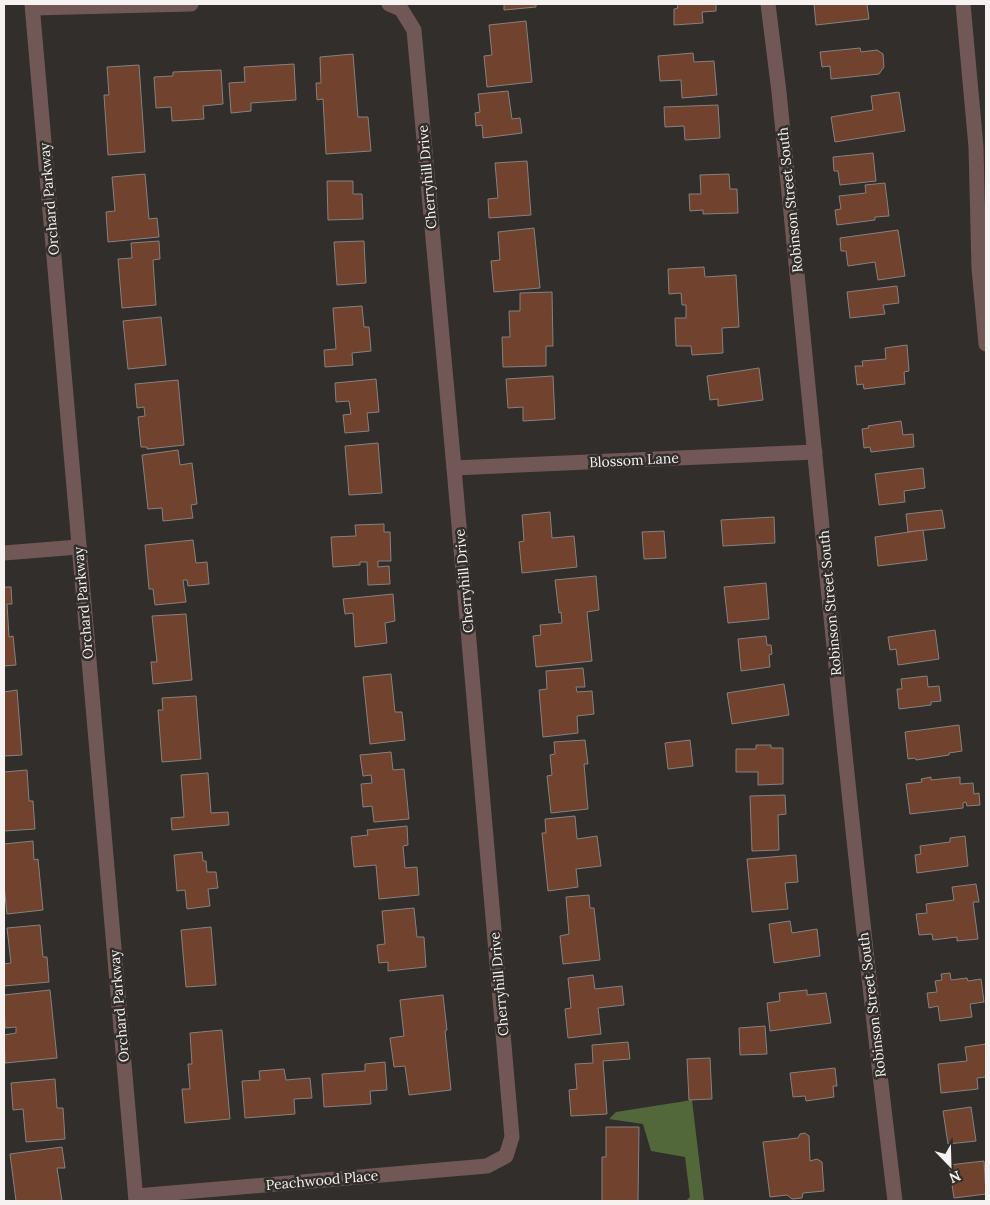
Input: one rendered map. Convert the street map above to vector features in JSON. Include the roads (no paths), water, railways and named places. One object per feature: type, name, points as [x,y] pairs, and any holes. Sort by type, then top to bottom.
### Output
[{"type":"street","points":[[32,6],[191,4]]},
{"type":"street","name":"Robinson Street South","points":[[768,4],[779,92],[844,748],[873,1020],[895,1201]]},
{"type":"street","points":[[963,4],[976,147],[979,268],[986,344]]},
{"type":"street","name":"Orchard Parkway","points":[[32,6],[136,1198]]},
{"type":"street","name":"Cherryhill Drive","points":[[395,6],[414,30],[512,1137],[506,1156]]},
{"type":"street","name":"Blossom Lane","points":[[454,468],[815,452]]},
{"type":"street","points":[[4,553],[78,546]]},
{"type":"street","name":"Peachwood Place","points":[[136,1198],[487,1166],[506,1156]]}]
